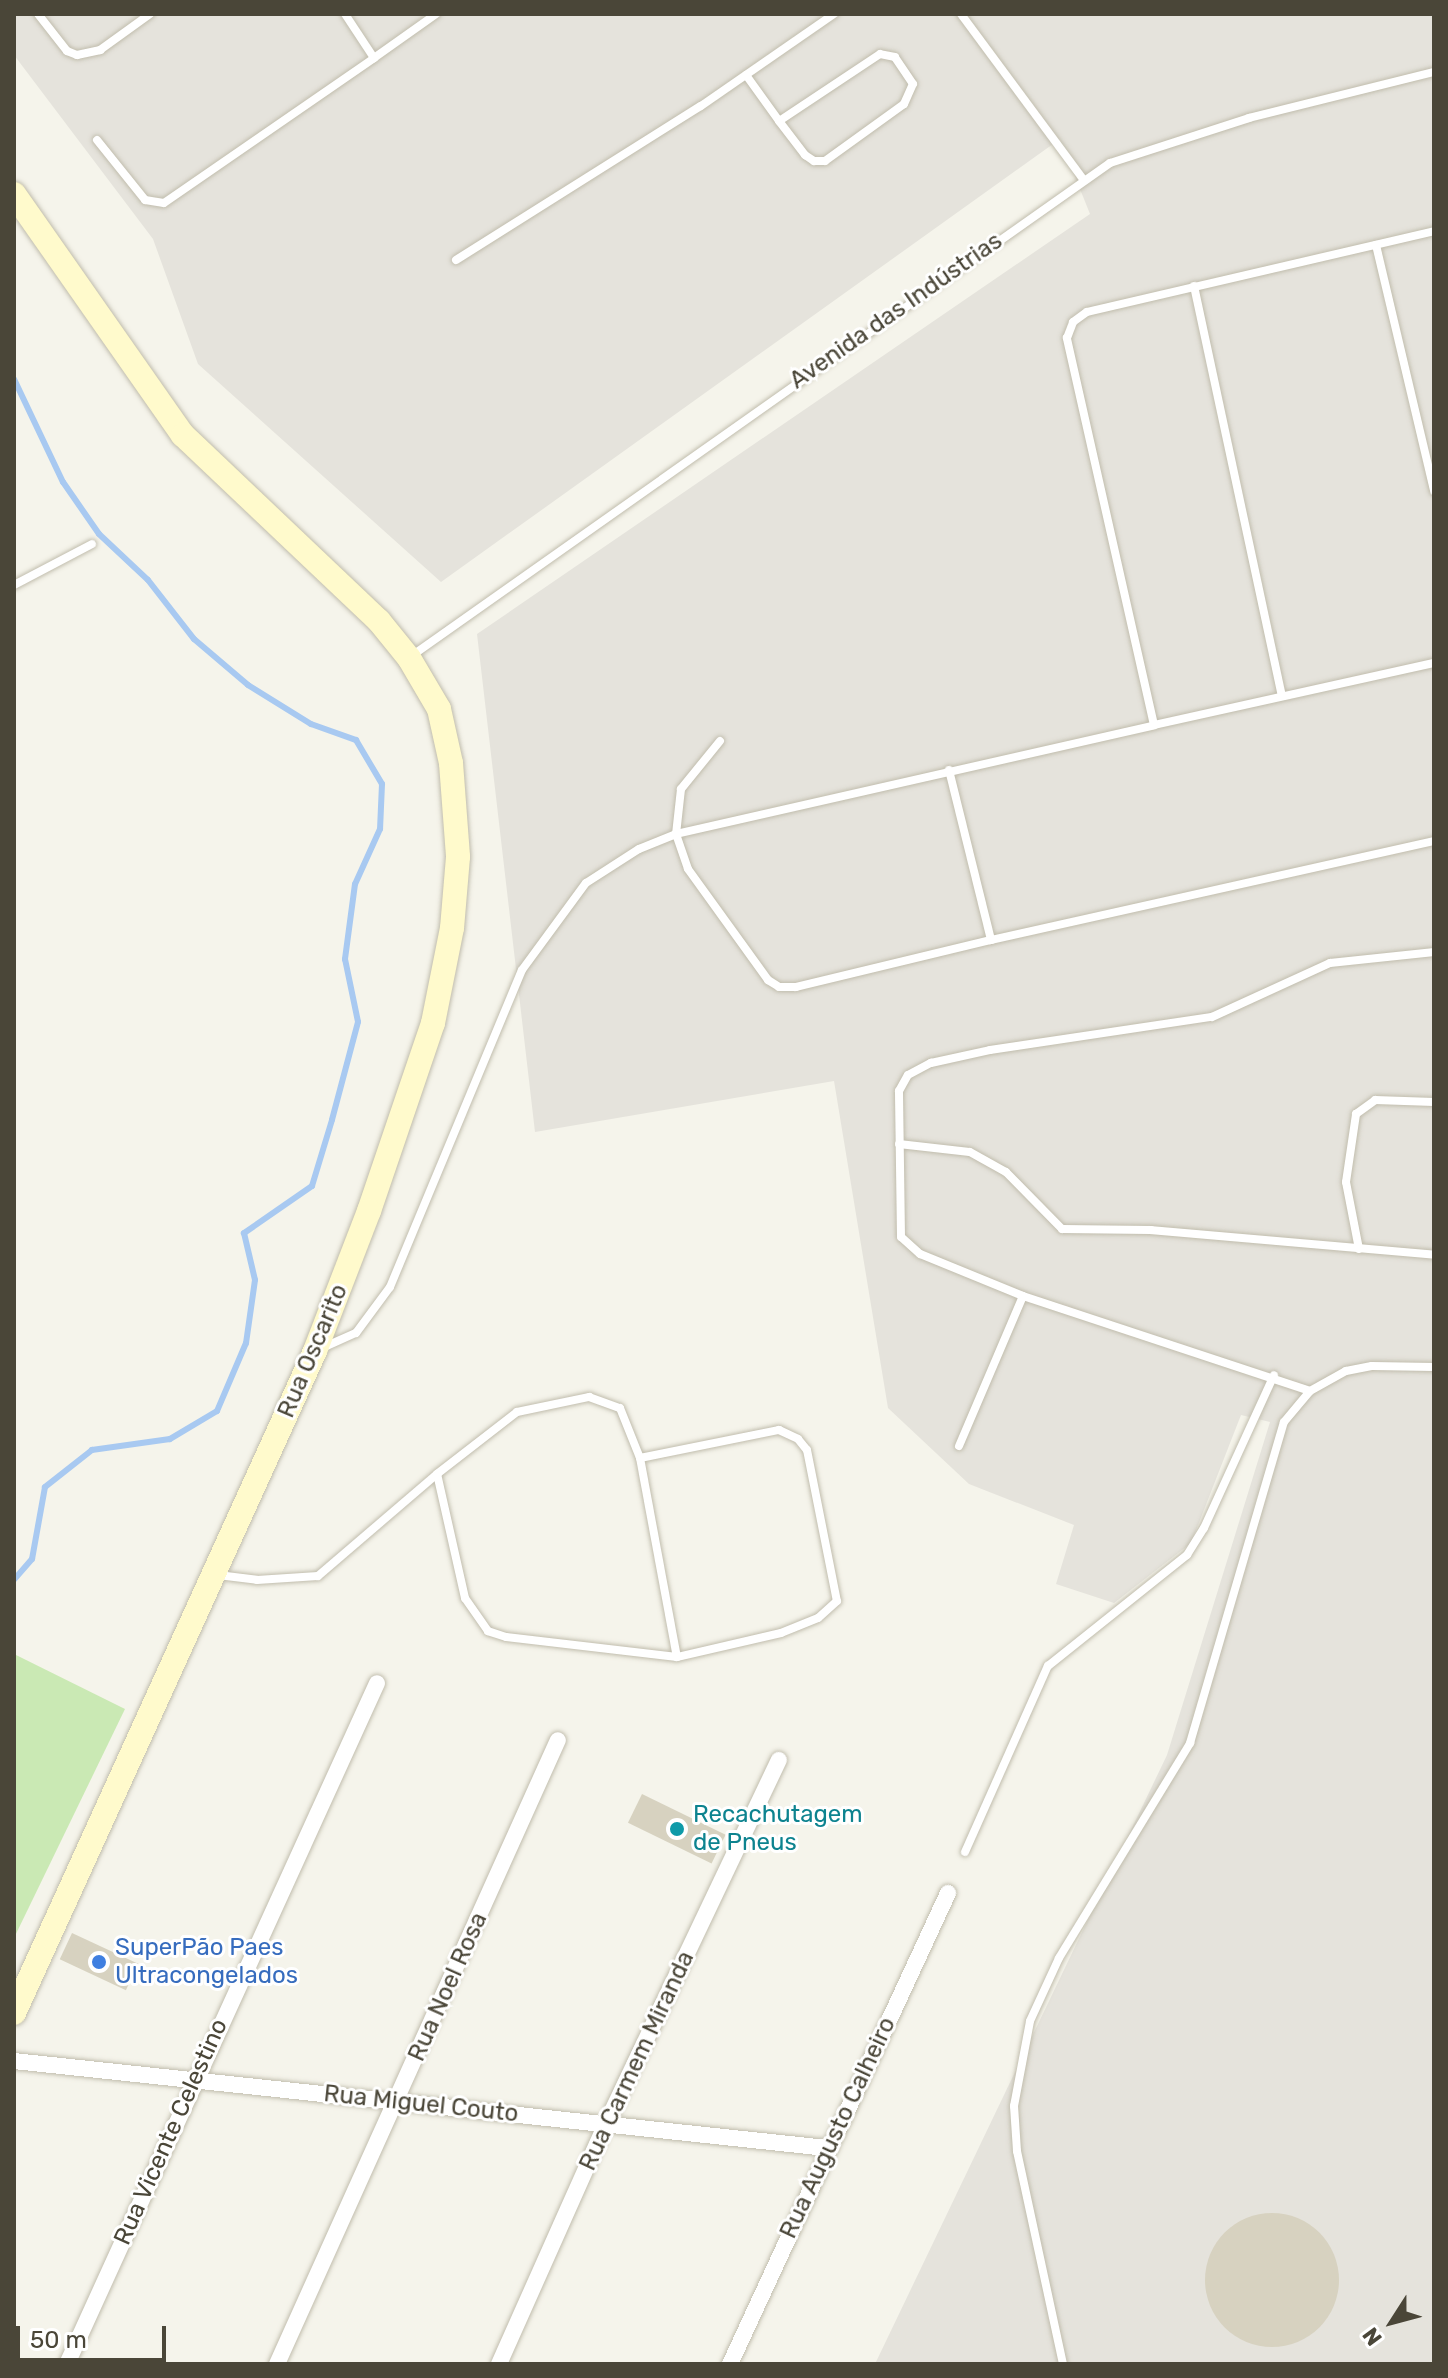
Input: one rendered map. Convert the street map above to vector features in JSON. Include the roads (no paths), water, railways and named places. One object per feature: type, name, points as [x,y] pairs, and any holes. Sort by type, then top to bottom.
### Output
[{"type":"main road","name":"Rua Oscarito","points":[[14,194],[183,435],[379,621],[409,658],[439,709],[451,763],[458,857],[452,928],[433,1023],[400,1126],[315,1351],[14,2013]]},
{"type":"street","name":"Rua Vicente Celestino","points":[[67,2364],[377,1683]]},
{"type":"street","name":"Rua Noel Rosa","points":[[277,2364],[558,1740]]},
{"type":"street","name":"Rua Carmem Miranda","points":[[499,2364],[606,2124],[779,1760]]},
{"type":"street","name":"Rua Augusto Calheiro","points":[[730,2364],[827,2148],[948,1893]]},
{"type":"street","name":"Rua Miguel Couto","points":[[14,2061],[827,2148]]},
{"type":"lane","points":[[38,14],[67,51],[77,55],[100,50],[150,14]]},
{"type":"lane","points":[[345,14],[374,58]]},
{"type":"lane","points":[[97,140],[145,200],[164,203],[436,14]]},
{"type":"lane","points":[[456,260],[746,75],[834,14]]},
{"type":"lane","points":[[961,14],[1083,179]]},
{"type":"lane","points":[[746,75],[779,121],[805,155],[825,161],[904,104],[913,84],[895,57],[880,54],[779,121]]},
{"type":"lane","name":"Avenida das Indústrias","points":[[409,658],[1083,179],[1155,144],[1434,72]]},
{"type":"lane","points":[[1154,725],[1067,338],[1073,322],[1087,312],[1434,231]]},
{"type":"lane","points":[[1376,245],[1434,491]]},
{"type":"lane","points":[[1194,286],[1282,696]]},
{"type":"lane","points":[[14,585],[92,544]]},
{"type":"lane","points":[[315,1351],[356,1333],[390,1287],[522,970],[586,883],[629,854],[676,834],[1434,663]]},
{"type":"lane","points":[[720,741],[681,789],[676,834],[688,869],[752,962],[779,987],[874,971],[991,940],[1434,841]]},
{"type":"lane","points":[[949,770],[991,940]]},
{"type":"lane","points":[[1310,1391],[1274,1375],[1023,1296],[905,1244],[899,1227],[901,1085],[931,1063],[1064,1037],[1212,1017],[1330,963],[1434,952]]},
{"type":"lane","points":[[1359,1249],[1346,1182],[1356,1114],[1375,1100],[1434,1102]]},
{"type":"lane","points":[[899,1144],[970,1152],[1006,1172],[1062,1229],[1151,1230],[1434,1255]]},
{"type":"lane","points":[[959,1446],[1023,1296]]},
{"type":"lane","points":[[1063,2364],[1017,2151],[1019,2065],[1030,2021],[1059,1958],[1190,1743],[1284,1422],[1310,1391],[1346,1371],[1372,1366],[1434,1367]]},
{"type":"lane","points":[[965,1852],[1048,1666],[1187,1555],[1204,1528],[1274,1375]]},
{"type":"lane","points":[[215,1574],[257,1580],[318,1576],[437,1474],[517,1412],[589,1397],[620,1408],[640,1458],[677,1657]]},
{"type":"lane","points":[[437,1474],[465,1598],[488,1631],[677,1657],[781,1633],[818,1618],[837,1601],[807,1450],[798,1439],[779,1430],[640,1458]]},
{"type":"waterway","points":[[14,379],[63,482],[99,534],[148,580],[194,639],[248,685],[311,724],[356,740],[382,784],[380,829],[355,884],[345,959],[358,1022],[312,1186],[244,1233],[255,1280],[246,1343],[217,1411],[170,1439],[92,1450],[45,1487],[32,1559],[14,1580]]},
{"type":"place","name":"Recachutagem de Pneus","points":[[677,1829]]},
{"type":"place","name":"SuperPão Paes Ultracongelados","points":[[99,1962]]}]
